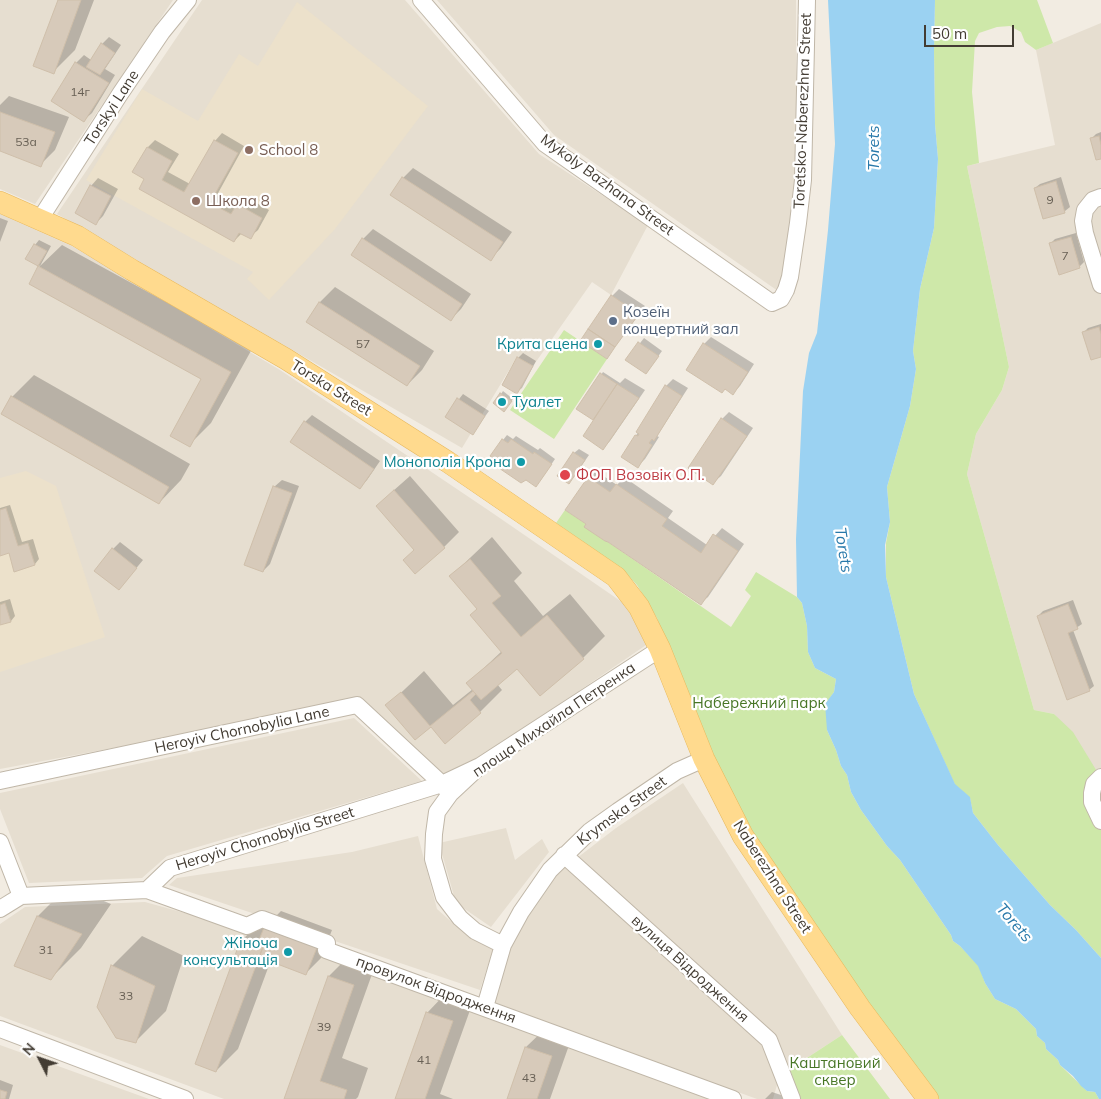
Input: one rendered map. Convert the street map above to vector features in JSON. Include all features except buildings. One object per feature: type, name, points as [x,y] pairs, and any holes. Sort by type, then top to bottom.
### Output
[{"type":"main road","name":"Torska Street","points":[[0,202],[78,236],[132,270],[286,360],[448,462],[616,577],[638,607]]},
{"type":"main road","name":"Naberezhna Street","points":[[638,607],[660,649],[704,759],[743,836],[860,1008],[928,1099]]},
{"type":"street","name":"Torskyi Lane","points":[[40,219],[120,94],[162,32],[188,0]]},
{"type":"street","name":"Mykoly Bazhana Street","points":[[421,0],[545,144],[772,303]]},
{"type":"street","name":"Toretsko-Naberezhna Street","points":[[772,303],[781,299],[790,277],[803,180],[806,0]]},
{"type":"street","points":[[1097,198],[1085,210],[1083,221],[1101,285]]},
{"type":"street","name":"площа Михайла Петренка","points":[[446,789],[660,649]]},
{"type":"street","name":"Heroyiv Chornobylia Lane","points":[[0,781],[357,705],[446,789]]},
{"type":"street","name":"Krymska Street","points":[[485,1007],[504,945],[533,892],[550,870],[590,831],[646,791],[677,772],[704,759]]},
{"type":"street","points":[[1101,777],[1094,784],[1092,792],[1092,802],[1101,821]]},
{"type":"street","points":[[446,789],[437,812],[434,834],[434,859],[444,897],[467,925],[504,945]]},
{"type":"street","name":"Heroyiv Chornobylia Street","points":[[147,890],[170,868],[446,789]]},
{"type":"street","points":[[0,842],[21,896]]},
{"type":"street","name":"вулиця Відродження","points":[[564,856],[769,1040],[792,1099]]},
{"type":"street","points":[[0,909],[21,896],[147,890]]},
{"type":"street","name":"провулок Відродження","points":[[147,890],[247,926],[262,919],[327,942],[326,950],[733,1099]]},
{"type":"street","points":[[0,1029],[185,1099]]},
{"type":"shaded area","points":[[0,0],[173,0],[35,204],[0,189]]},
{"type":"shaded area","points":[[202,0],[405,0],[539,154],[648,225],[611,295],[592,282],[533,366],[517,357],[462,448],[57,214]]},
{"type":"shaded area","points":[[437,0],[796,0],[796,181],[783,281],[778,291],[554,135]]},
{"type":"shaded area","name":"School 8","points":[[297,2],[428,106],[335,229],[269,300],[247,279],[253,272],[86,180],[142,89],[198,121],[239,54],[258,66]]},
{"type":"shaded area","points":[[1101,23],[1101,778],[1054,714],[1034,710],[967,474],[976,434],[1002,390],[1009,367],[967,166],[1055,145],[1036,50]]},
{"type":"shaded area","points":[[0,214],[72,246],[280,370],[635,611],[649,643],[478,760],[442,776],[360,702],[0,769]]},
{"type":"shaded area","points":[[26,471],[56,486],[105,637],[0,672],[0,478]]},
{"type":"shaded area","points":[[354,718],[422,781],[167,856],[142,878],[29,883],[0,809],[0,793]]},
{"type":"shaded area","points":[[683,783],[842,1035],[790,1069],[777,1041],[577,858],[616,828]]},
{"type":"shaded area","points":[[506,828],[515,860],[542,839],[549,852],[491,927],[456,903],[439,843]]},
{"type":"shaded area","points":[[418,836],[437,909],[455,925],[494,946],[480,990],[169,885],[177,878],[352,852]]},
{"type":"shaded area","points":[[562,865],[757,1037],[779,1078],[773,1099],[757,1099],[494,1003],[519,923]]},
{"type":"shaded area","points":[[145,902],[243,929],[265,922],[711,1099],[224,1099],[0,1016],[0,924],[25,907]]},
{"type":"shaded area","points":[[0,1045],[149,1099],[0,1099]]},
{"type":"green space","points":[[935,0],[1037,0],[1053,43],[1036,50],[1025,42],[1021,32],[1010,26],[997,27],[979,33],[975,41],[972,92],[979,163],[967,166],[1009,367],[1002,390],[976,434],[967,474],[1034,710],[1054,714],[1073,732],[1101,778],[1101,958],[1050,905],[998,845],[973,813],[970,798],[955,785],[914,694],[886,577],[886,543],[890,522],[887,487],[910,406],[916,369],[913,351],[920,289],[934,228],[938,159],[935,124]]},
{"type":"green space","points":[[564,330],[607,359],[554,439],[510,410]]},
{"type":"green space","name":"Набережний парк","points":[[565,510],[586,524],[585,527],[731,627],[751,596],[745,590],[756,572],[797,597],[802,603],[807,626],[808,652],[815,668],[836,679],[834,692],[830,698],[827,730],[841,766],[847,775],[851,792],[861,810],[887,846],[900,860],[951,935],[953,941],[979,966],[985,983],[995,999],[1016,1009],[1036,1029],[1037,1036],[1045,1043],[1046,1049],[1058,1060],[1060,1065],[1087,1091],[1095,1092],[1099,1099],[935,1099],[747,833],[683,690],[657,618],[637,585],[621,568],[556,523]]},
{"type":"green space","name":"Каштановий сквер","points":[[842,1035],[890,1099],[799,1099],[790,1069]]},
{"type":"water","name":"Torets","points":[[828,0],[935,0],[935,124],[938,159],[934,228],[920,289],[913,351],[916,369],[910,406],[887,487],[890,522],[885,545],[886,577],[914,694],[955,784],[970,797],[973,813],[998,845],[1050,905],[1101,958],[1101,1099],[1099,1099],[1095,1092],[1087,1091],[1060,1065],[1058,1060],[1046,1049],[1045,1043],[1037,1036],[1036,1029],[1016,1009],[995,999],[985,983],[978,966],[953,941],[951,935],[900,860],[887,846],[861,810],[851,792],[847,775],[841,766],[827,730],[825,704],[834,692],[836,679],[815,668],[808,652],[807,626],[802,603],[797,597],[796,539],[803,391],[809,353],[817,333],[835,144]]},
{"type":"place","name":"School 8","points":[[249,150]]},
{"type":"place","name":"Школа 8","points":[[196,201]]},
{"type":"place","name":"Козеїн концертний зал","points":[[613,321]]},
{"type":"place","name":"Крита сцена","points":[[598,344]]},
{"type":"place","name":"Туалет","points":[[502,402]]},
{"type":"place","name":"Монополія Крона","points":[[521,462]]},
{"type":"place","name":"ФОП Возовік О.П.","points":[[565,475]]},
{"type":"place","name":"Жіноча консультація","points":[[288,952]]}]
